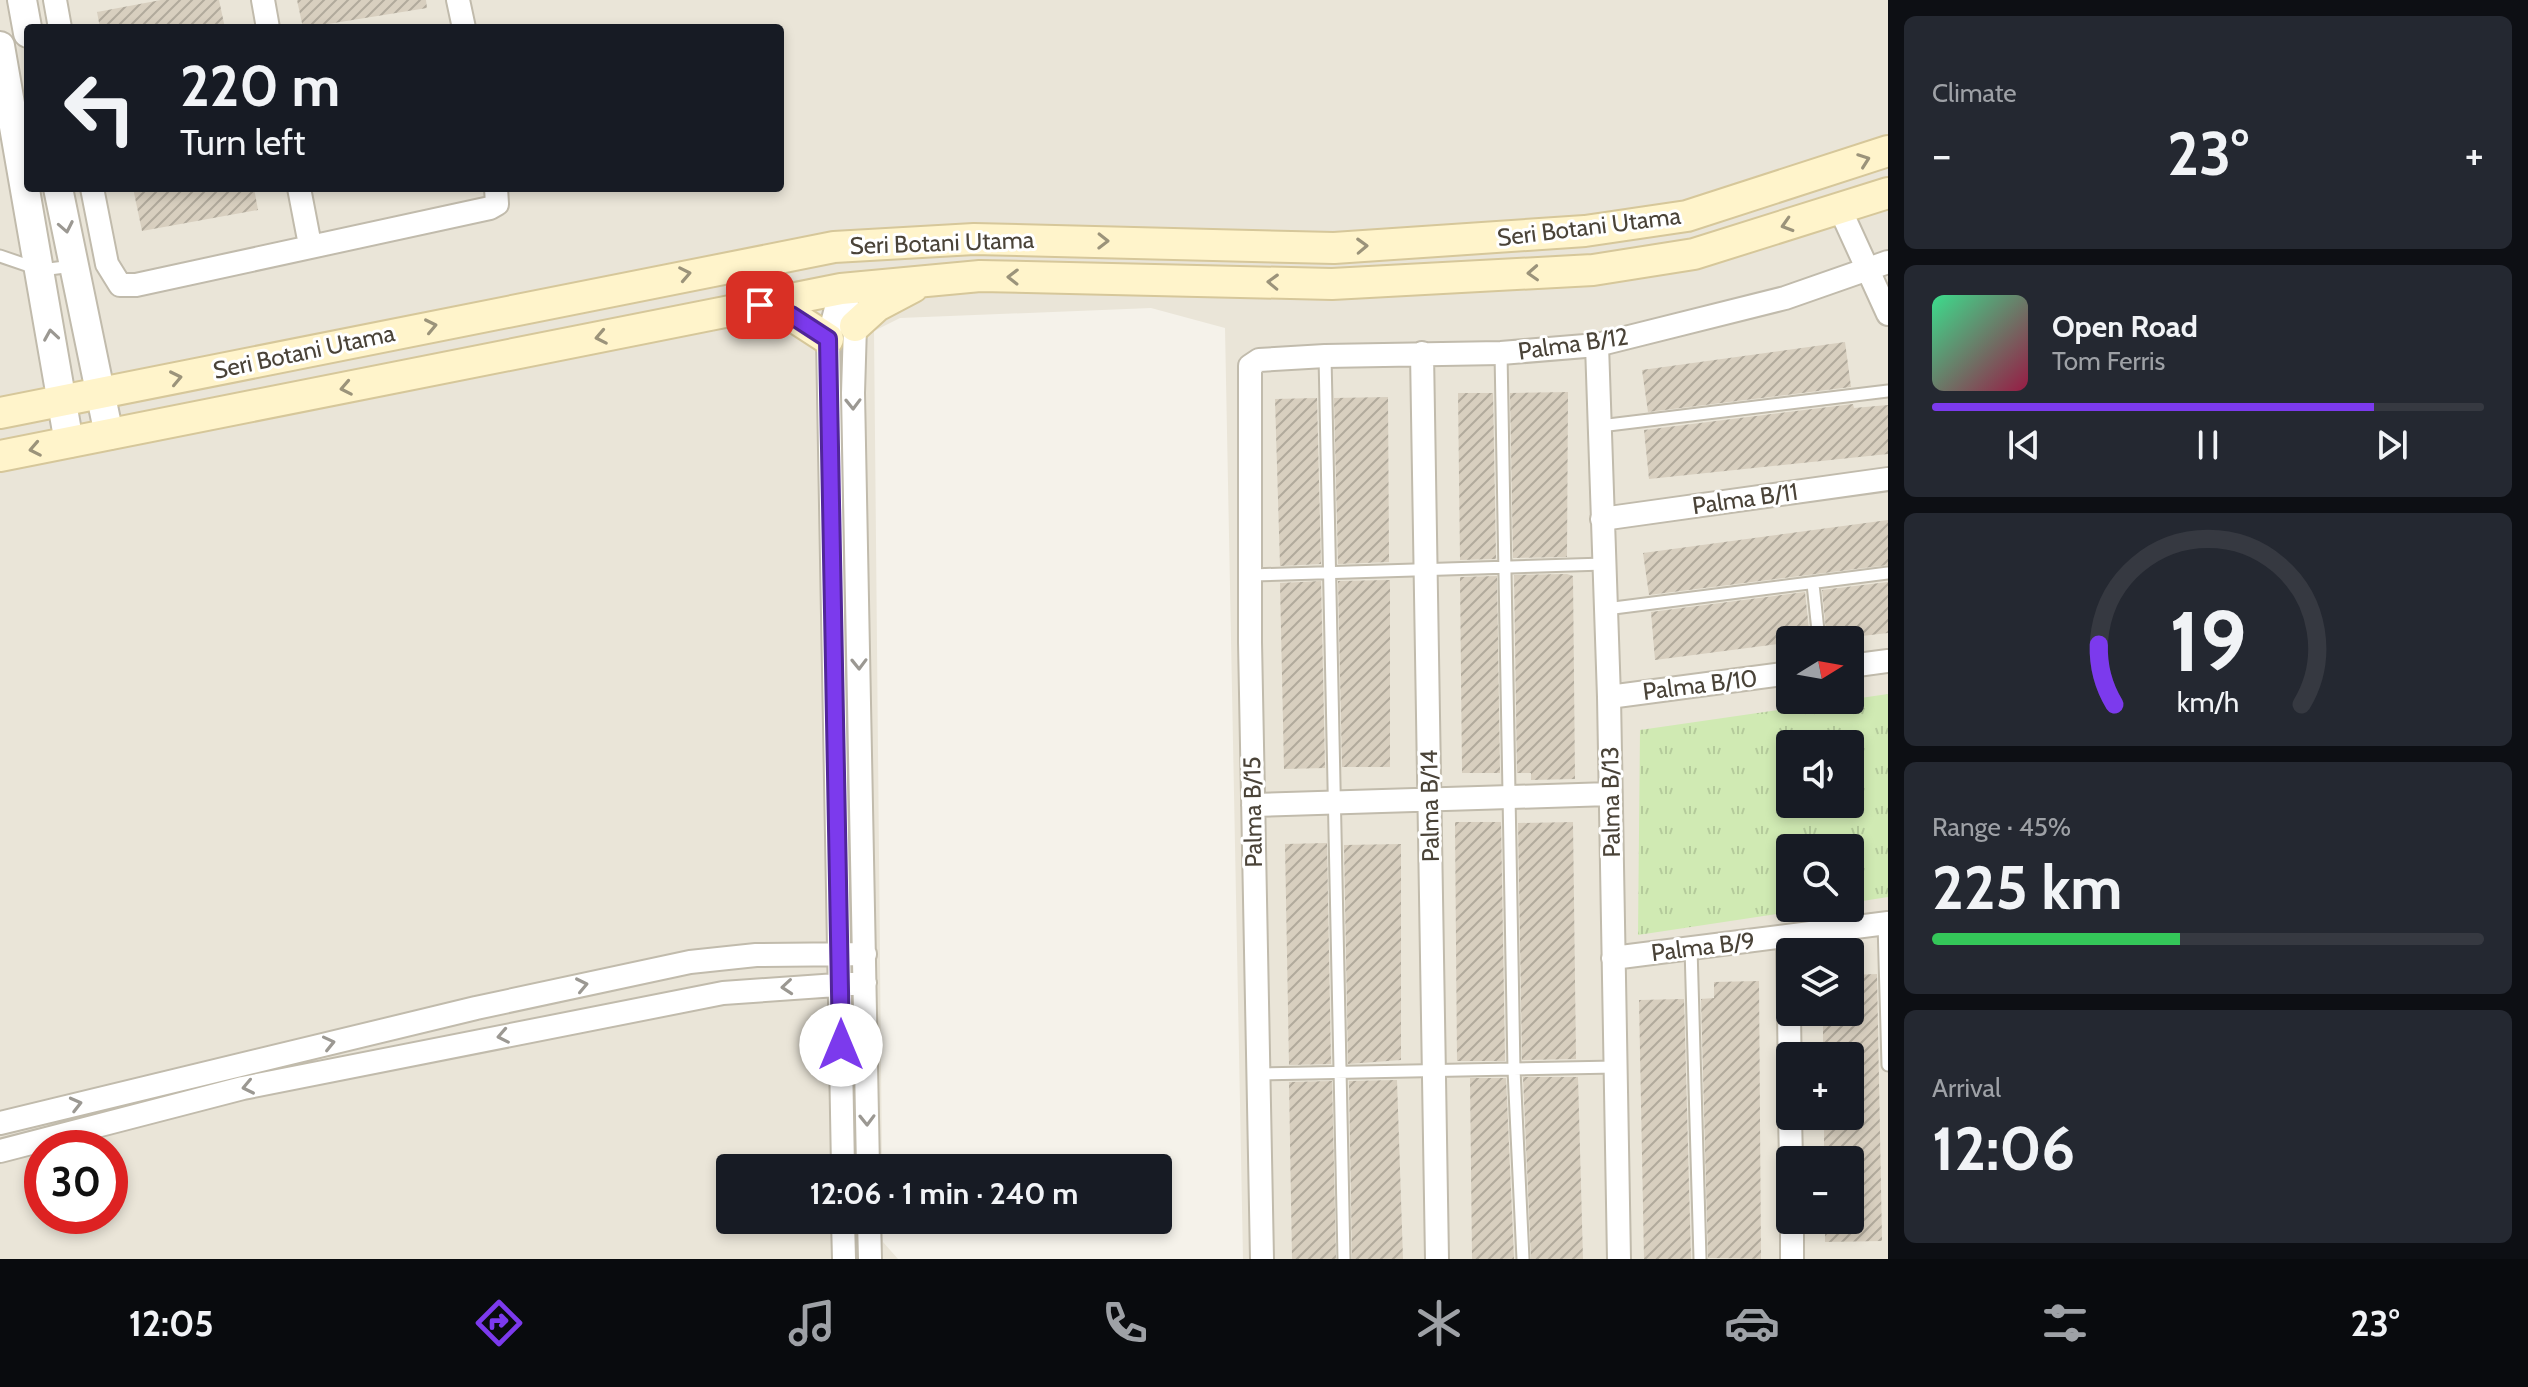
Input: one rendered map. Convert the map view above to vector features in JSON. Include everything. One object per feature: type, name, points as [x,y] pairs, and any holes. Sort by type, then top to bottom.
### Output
[{"type":"main road","name":"Seri Botani Utama","points":[[0,413],[834,247],[941,241],[1129,241],[1334,248],[1585,231],[1687,216],[1888,151]]},
{"type":"main road","name":"Seri Botani Utama","points":[[0,456],[841,289],[980,276],[1332,284],[1593,270],[1694,254],[1888,193]]},
{"type":"main road","points":[[796,253],[819,266],[841,289],[849,275],[865,264],[941,241]]},
{"type":"main road","points":[[760,305],[841,333],[877,306],[926,281]]},
{"type":"street","points":[[22,0],[26,24]]},
{"type":"street","points":[[55,0],[59,24]]},
{"type":"street","points":[[263,0],[267,24]]},
{"type":"street","points":[[458,0],[463,24]]},
{"type":"street","points":[[0,46],[24,177]]},
{"type":"street","points":[[27,192],[69,443]]},
{"type":"street","points":[[59,192],[109,435]]},
{"type":"street","points":[[93,192],[107,264],[120,285],[136,285],[490,208],[496,196]]},
{"type":"street","points":[[300,192],[310,245]]},
{"type":"street","points":[[1840,209],[1866,272],[1888,314]]},
{"type":"street","name":"Palma B/12","points":[[1250,366],[1259,360],[1325,356],[1501,353],[1597,345],[1785,298],[1888,262]]},
{"type":"street","points":[[841,289],[843,1154]]},
{"type":"street","points":[[841,333],[853,393],[868,1154]]},
{"type":"street","name":"Palma B/13","points":[[1597,345],[1609,697],[1619,1259]]},
{"type":"street","name":"Palma B/14","points":[[1422,353],[1437,1259]]},
{"type":"street","name":"Palma B/15","points":[[1250,366],[1253,805],[1262,1259]]},
{"type":"street","name":"Palma B/11","points":[[1602,519],[1888,479]]},
{"type":"street","points":[[1864,664],[1888,661]]},
{"type":"street","name":"Palma B/10","points":[[1609,697],[1776,675]]},
{"type":"street","points":[[1253,805],[1610,794]]},
{"type":"street","name":"Palma B/9","points":[[1613,958],[1886,923]]},
{"type":"street","points":[[1788,937],[1789,1042]]},
{"type":"street","points":[[0,1123],[476,1008],[690,962],[756,955],[865,954]]},
{"type":"street","points":[[0,1151],[258,1084],[723,993],[865,983]]},
{"type":"street","points":[[843,1234],[844,1259]]},
{"type":"street","points":[[1792,1234],[1792,1259]]},
{"type":"street","points":[[869,1239],[880,1259]]},
{"type":"lane","points":[[2,261],[41,270],[73,266]]},
{"type":"lane","points":[[1501,353],[1514,1070],[1523,1259]]},
{"type":"lane","points":[[1325,356],[1344,1259]]},
{"type":"lane","points":[[1600,426],[1888,391]]},
{"type":"lane","points":[[1252,575],[1604,564]]},
{"type":"lane","points":[[1606,609],[1888,573]]},
{"type":"lane","points":[[1813,584],[1818,626]]},
{"type":"lane","points":[[1886,923],[1888,1065]]},
{"type":"lane","points":[[1691,948],[1700,1259]]},
{"type":"lane","points":[[1260,1074],[1615,1067]]},
{"type":"shaded area","points":[[0,0],[1888,0],[1888,1259],[1243,1259],[1225,328],[1151,308],[900,318],[874,331],[882,1154],[716,1154],[716,1234],[883,1234],[883,1242],[898,1259],[0,1259]]},
{"type":"green space","points":[[1888,694],[1888,897],[1864,901],[1864,834],[1776,834],[1776,914],[1638,935],[1640,730],[1776,710],[1776,714],[1864,714],[1864,697]]},
{"type":"building","points":[[161,0],[219,0],[224,24],[99,24],[97,12]]},
{"type":"building","points":[[297,0],[426,0],[427,8],[328,24],[302,24]]},
{"type":"building","points":[[134,192],[255,192],[258,210],[142,231]]},
{"type":"building","points":[[1845,342],[1851,387],[1648,412],[1642,370]]},
{"type":"building","points":[[1568,392],[1567,557],[1513,558],[1510,393]]},
{"type":"building","points":[[1458,393],[1493,393],[1496,559],[1460,560]]},
{"type":"building","points":[[1388,397],[1389,562],[1338,564],[1334,398]]},
{"type":"building","points":[[1317,398],[1321,564],[1280,566],[1275,399]]},
{"type":"building","points":[[1853,404],[1854,408],[1888,405],[1888,454],[1649,479],[1644,430]]},
{"type":"building","points":[[1888,520],[1888,565],[1649,595],[1643,553]]},
{"type":"building","points":[[1514,575],[1573,576],[1575,779],[1531,780],[1531,773],[1517,773]]},
{"type":"building","points":[[1497,576],[1500,773],[1462,773],[1460,577]]},
{"type":"building","points":[[1390,580],[1390,767],[1342,767],[1338,581]]},
{"type":"building","points":[[1321,581],[1325,768],[1284,769],[1280,583]]},
{"type":"building","points":[[1888,582],[1888,633],[1864,636],[1864,626],[1826,626],[1822,590]]},
{"type":"building","points":[[1805,592],[1809,626],[1776,626],[1776,644],[1655,660],[1651,612]]},
{"type":"building","points":[[1455,822],[1501,822],[1505,1061],[1457,1061]]},
{"type":"building","points":[[1573,822],[1576,1059],[1522,1060],[1518,823]]},
{"type":"building","points":[[1327,843],[1331,1064],[1289,1065],[1285,844]]},
{"type":"building","points":[[1401,844],[1401,1060],[1348,1064],[1344,845]]},
{"type":"building","points":[[1864,974],[1877,974],[1882,1241],[1825,1242],[1825,1234],[1864,1234],[1864,1146],[1824,1146],[1824,1130],[1864,1130],[1864,1042],[1823,1042],[1823,1026],[1864,1026]]},
{"type":"building","points":[[1759,981],[1761,1259],[1708,1258],[1701,999],[1714,998],[1714,982]]},
{"type":"building","points":[[1684,999],[1691,1259],[1644,1259],[1639,1000]]},
{"type":"building","points":[[1523,1077],[1578,1077],[1583,1259],[1531,1259]]},
{"type":"building","points":[[1470,1078],[1506,1078],[1514,1259],[1472,1259]]},
{"type":"building","points":[[1397,1080],[1403,1259],[1352,1259],[1349,1081]]},
{"type":"building","points":[[1332,1081],[1336,1259],[1292,1259],[1289,1082]]},
{"type":"route","points":[[760,305],[791,315],[828,339],[841,912],[841,1045]]}]
